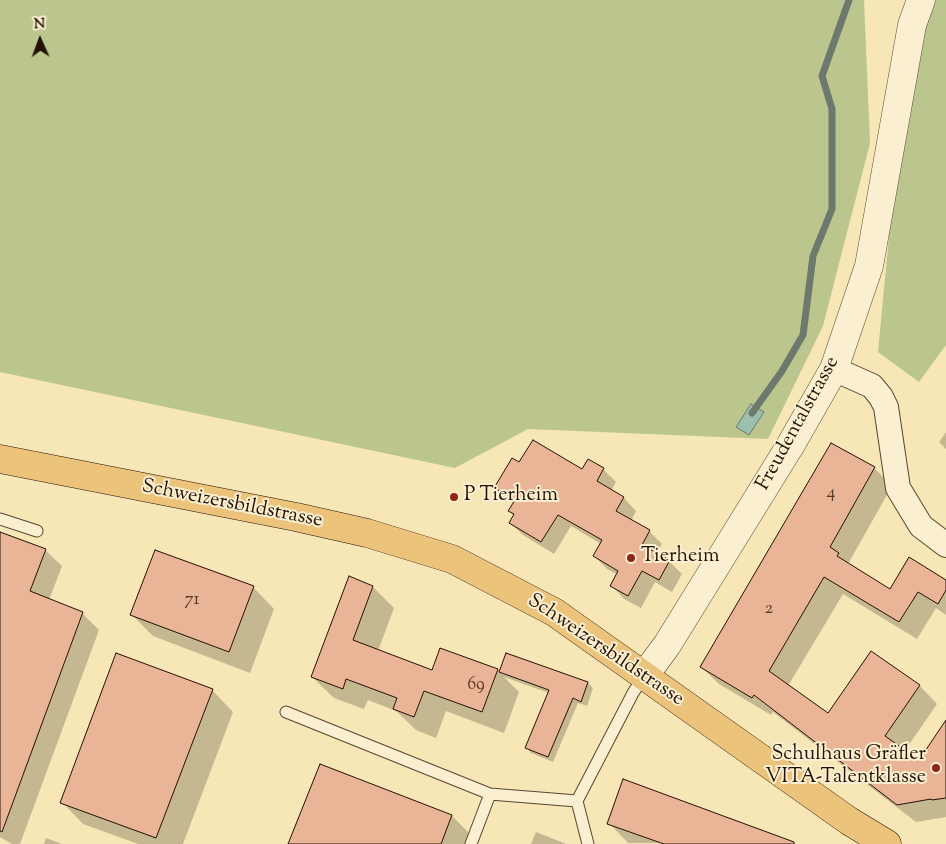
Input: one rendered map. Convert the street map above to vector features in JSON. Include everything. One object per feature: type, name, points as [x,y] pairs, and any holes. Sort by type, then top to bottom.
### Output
[{"type":"main road","name":"Schweizersbildstrasse","points":[[0,458],[305,518],[367,532],[452,559],[554,612],[849,821],[887,844]]},
{"type":"street","name":"Freudentalstrasse","points":[[644,676],[667,644],[790,446],[834,369],[869,266],[912,24],[922,0]]},
{"type":"street","points":[[834,369],[872,386],[882,397],[886,407],[898,488],[921,526],[946,545]]},
{"type":"lane","points":[[0,519],[37,531]]},
{"type":"lane","points":[[588,844],[577,801],[633,693],[644,676]]},
{"type":"lane","points":[[286,712],[490,794],[577,801]]},
{"type":"lane","points":[[471,844],[490,794]]},
{"type":"green space","points":[[0,0],[864,0],[870,143],[823,326],[768,439],[528,429],[455,468],[0,372]]},
{"type":"green space","points":[[936,0],[946,0],[946,345],[919,382],[878,352],[891,215],[924,25]]},
{"type":"shaded area","points":[[751,404],[764,412],[749,435],[736,427]]},
{"type":"building","points":[[533,440],[582,469],[588,459],[604,468],[597,481],[624,497],[616,511],[650,530],[642,545],[670,560],[659,580],[642,571],[628,596],[610,586],[618,571],[593,556],[602,540],[558,515],[541,542],[509,523],[514,514],[508,511],[515,500],[494,488],[512,458],[519,462]]},
{"type":"building","points":[[831,443],[875,467],[830,547],[839,553],[837,556],[890,589],[909,557],[946,580],[946,590],[938,604],[918,592],[899,622],[824,577],[769,671],[828,713],[871,651],[920,685],[885,736],[919,760],[946,720],[946,798],[897,805],[754,695],[752,698],[700,667]]},
{"type":"building","points":[[0,532],[46,549],[30,591],[83,612],[2,832],[0,831]]},
{"type":"building","points":[[155,550],[254,586],[229,652],[130,615]]},
{"type":"building","points":[[349,576],[373,586],[353,640],[432,670],[440,648],[498,669],[482,712],[424,691],[414,717],[393,709],[397,698],[346,679],[343,689],[311,677]]},
{"type":"building","points":[[116,653],[213,689],[156,838],[60,803]]},
{"type":"building","points":[[506,653],[588,682],[581,702],[573,698],[548,757],[525,748],[549,690],[499,672]]},
{"type":"building","points":[[320,764],[452,815],[441,844],[288,844]]},
{"type":"building","points":[[623,779],[794,842],[794,844],[664,844],[607,824]]},
{"type":"waterway","points":[[752,413],[782,371],[803,335],[813,256],[832,209],[832,109],[822,76],[849,0]]},
{"type":"place","name":"P Tierheim","points":[[454,497]]},
{"type":"place","name":"Tierheim","points":[[631,558]]},
{"type":"place","name":"Schulhaus Gräfler VITA-Talentklasse","points":[[936,768]]}]
